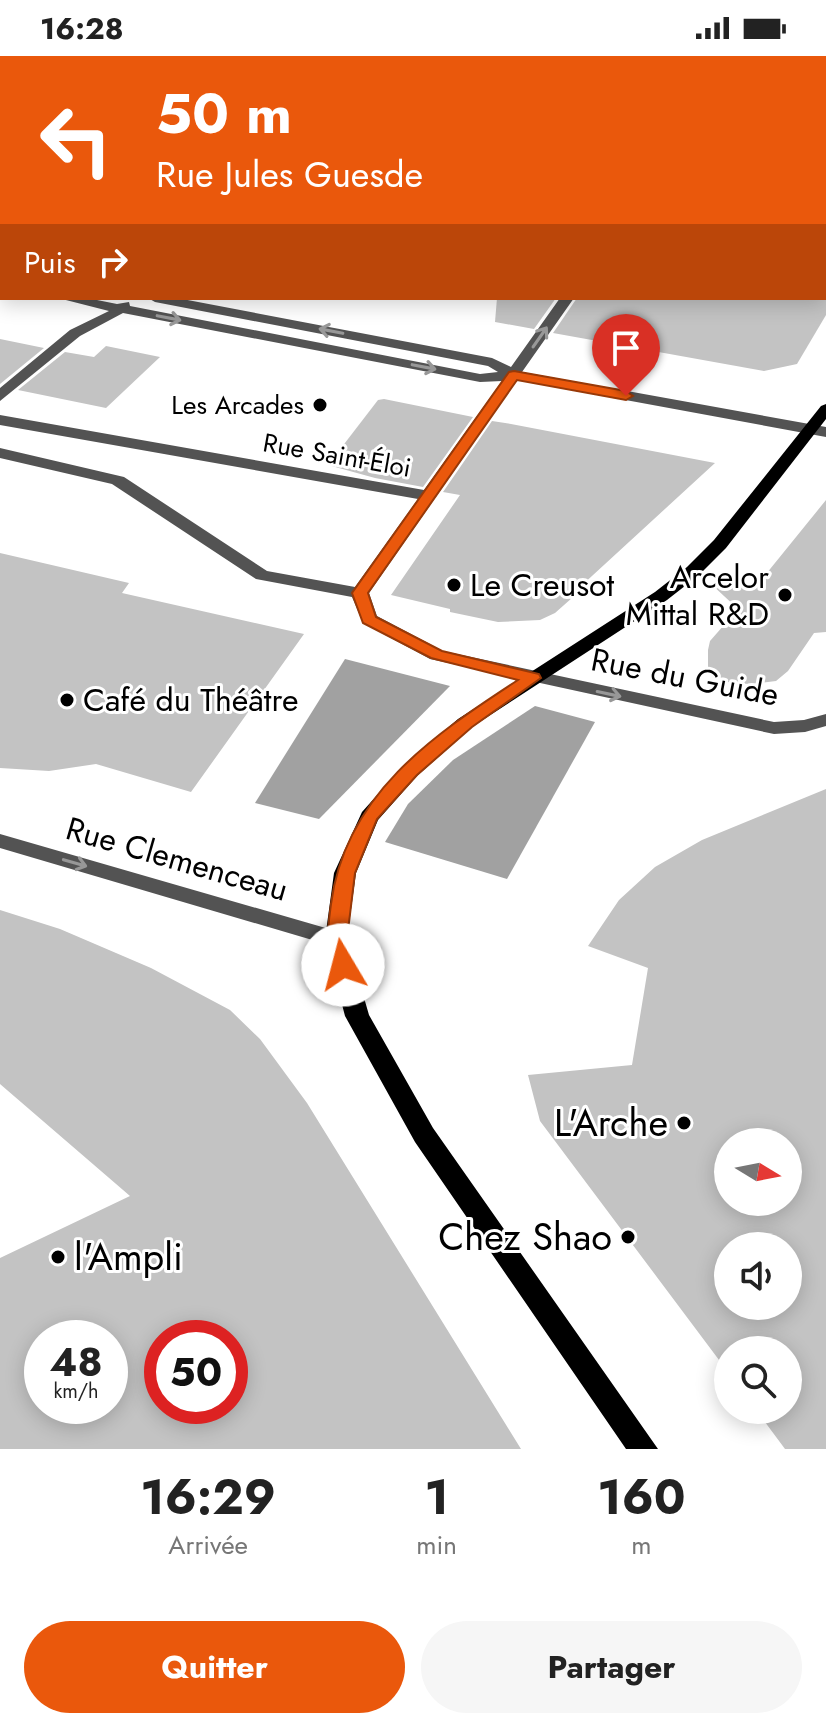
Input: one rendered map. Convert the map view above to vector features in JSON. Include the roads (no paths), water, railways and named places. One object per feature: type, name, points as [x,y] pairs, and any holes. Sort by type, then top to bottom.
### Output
[{"type":"main road","points":[[643,1449],[424,1135],[357,1016],[336,939],[345,873],[369,817],[410,771],[465,723],[661,596],[720,544],[818,430],[826,409]]},
{"type":"street","points":[[75,300],[480,378],[514,375],[818,430]]},
{"type":"street","points":[[0,396],[75,333],[131,300]]},
{"type":"street","points":[[166,300],[492,362],[514,375]]},
{"type":"street","points":[[0,453],[118,480],[262,575],[360,593],[566,300]]},
{"type":"street","name":"Rue Saint-Éloi","points":[[0,420],[429,496]]},
{"type":"street","name":"Rue du Guide","points":[[360,593],[369,619],[437,655],[774,728],[805,726],[826,720]]},
{"type":"street","name":"Rue Clemenceau","points":[[0,841],[336,939]]},
{"type":"place","name":"Les Arcades","points":[[320,405]]},
{"type":"place","name":"Le Creusot","points":[[454,585]]},
{"type":"place","name":"Arcelor Mittal R&D","points":[[785,595]]},
{"type":"place","name":"Café du Théâtre","points":[[67,700]]},
{"type":"place","name":"L'Arche","points":[[684,1123]]},
{"type":"place","name":"Chez Shao","points":[[628,1237]]},
{"type":"place","name":"l'Ampli","points":[[58,1257]]}]
